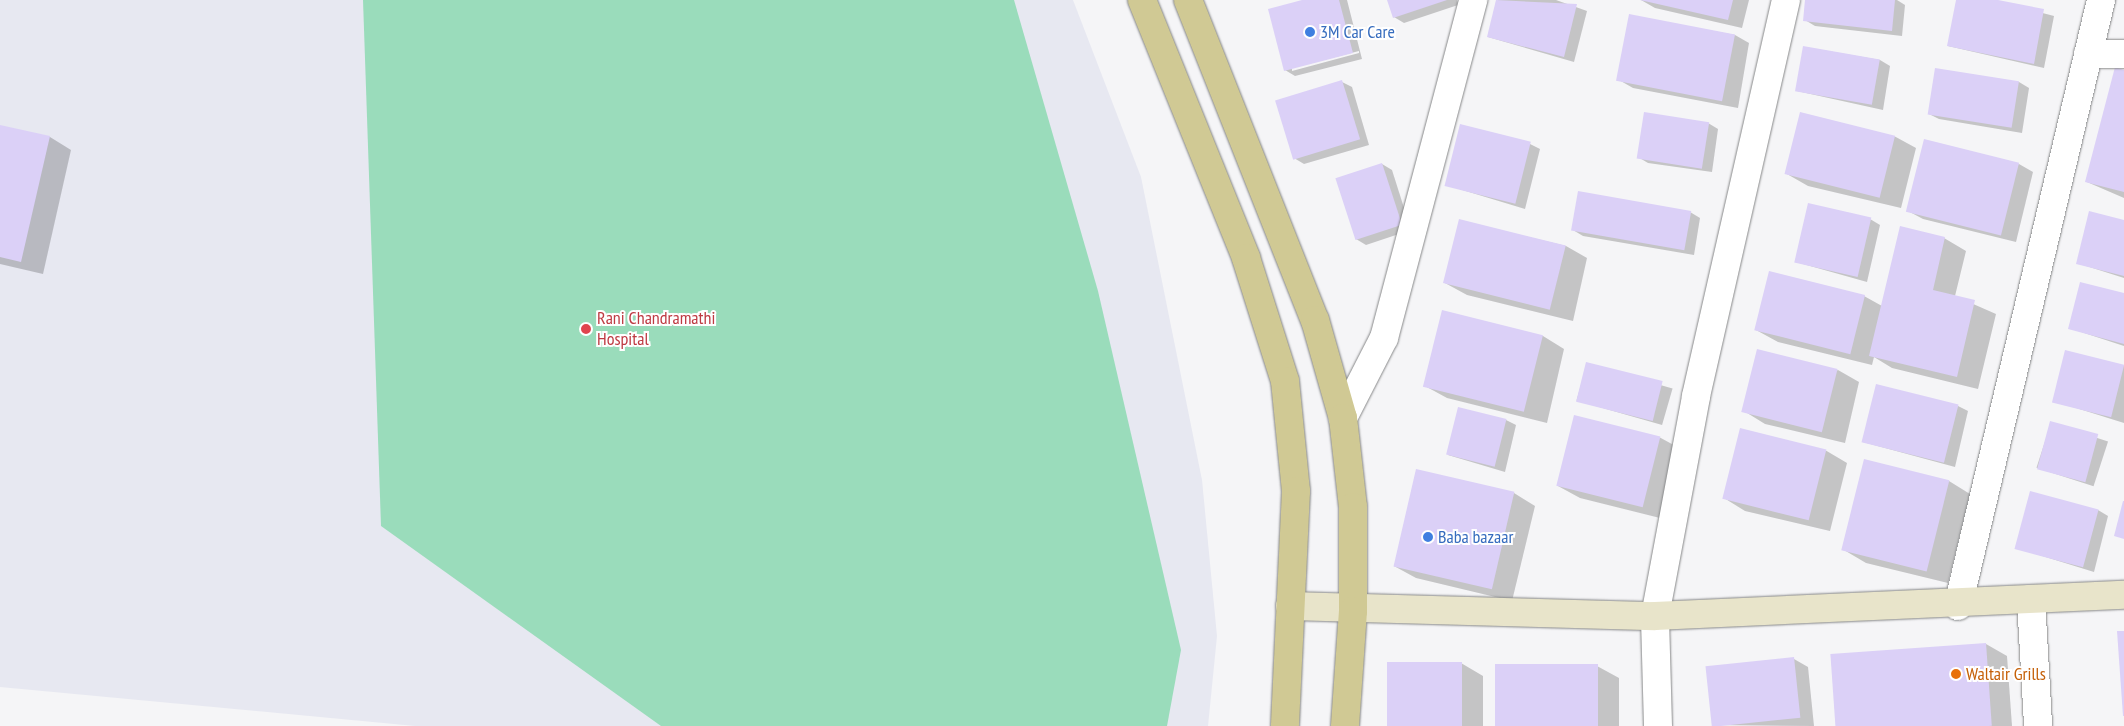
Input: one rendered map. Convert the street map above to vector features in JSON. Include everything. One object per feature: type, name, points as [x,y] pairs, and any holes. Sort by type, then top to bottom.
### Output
[{"type":"main road","points":[[1142,0],[1246,258],[1284,382],[1296,491],[1284,726]]},
{"type":"main road","points":[[1188,0],[1315,320],[1343,418],[1353,507],[1353,611],[1345,726]]},
{"type":"street","points":[[1343,418],[1384,338],[1473,0]]},
{"type":"street","points":[[1658,726],[1655,616],[1696,396],[1786,0]]},
{"type":"street","points":[[1958,606],[2101,0]]},
{"type":"street","points":[[2088,54],[2124,54]]},
{"type":"street","points":[[1290,606],[1353,611],[1655,616],[1958,606],[2031,599],[2124,594]]},
{"type":"street","points":[[2031,599],[2038,726]]},
{"type":"shaded area","name":"Rani Chandramathi Hospital","points":[[0,0],[1073,0],[1141,177],[1202,480],[1217,636],[1208,726],[415,726],[0,687]]},
{"type":"green space","name":"Rani Chandramathi Hospital","points":[[363,0],[1014,0],[1098,291],[1181,650],[1167,726],[661,726],[381,526]]},
{"type":"building","points":[[1302,0],[1339,0],[1353,53],[1284,71],[1268,9]]},
{"type":"building","points":[[1387,0],[1447,0],[1393,18]]},
{"type":"building","points":[[1496,0],[1577,4],[1564,57],[1487,37]]},
{"type":"building","points":[[1640,0],[1733,0],[1728,20]]},
{"type":"building","points":[[1805,0],[1895,0],[1892,31],[1803,21]]},
{"type":"building","points":[[1956,0],[1998,0],[2044,9],[2034,64],[1947,46]]},
{"type":"building","points":[[1629,14],[1735,35],[1722,101],[1616,81]]},
{"type":"building","points":[[1803,46],[1880,60],[1872,105],[1795,91]]},
{"type":"building","points":[[2115,67],[2124,70],[2124,192],[2085,182]]},
{"type":"building","points":[[1935,68],[2019,81],[2012,128],[1928,114]]},
{"type":"building","points":[[1342,80],[1360,139],[1293,160],[1275,100]]},
{"type":"building","points":[[1644,112],[1709,122],[1702,169],[1637,158]]},
{"type":"building","points":[[1800,112],[1895,136],[1880,198],[1785,174]]},
{"type":"building","points":[[1460,124],[1531,142],[1515,204],[1445,186]]},
{"type":"building","points":[[0,125],[50,136],[21,262],[0,257]]},
{"type":"building","points":[[1924,139],[2019,163],[2001,235],[1906,212]]},
{"type":"building","points":[[1382,163],[1402,225],[1355,240],[1335,178]]},
{"type":"building","points":[[1578,191],[1691,211],[1684,250],[1571,230]]},
{"type":"building","points":[[1808,203],[1871,218],[1858,277],[1794,262]]},
{"type":"building","points":[[2089,211],[2124,220],[2124,276],[2076,264]]},
{"type":"building","points":[[1459,219],[1566,246],[1550,310],[1443,283]]},
{"type":"building","points":[[1900,226],[1945,237],[1933,290],[1975,300],[1957,377],[1869,356]]},
{"type":"building","points":[[1769,271],[1865,295],[1850,354],[1754,330]]},
{"type":"building","points":[[2080,282],[2124,293],[2124,344],[2068,329]]},
{"type":"building","points":[[1442,310],[1543,335],[1524,412],[1423,387]]},
{"type":"building","points":[[1757,349],[1838,369],[1822,432],[1741,412]]},
{"type":"building","points":[[2065,350],[2124,365],[2111,417],[2052,402]]},
{"type":"building","points":[[1586,362],[1663,381],[1653,421],[1576,402]]},
{"type":"building","points":[[1876,384],[1958,405],[1944,463],[1861,442]]},
{"type":"building","points":[[1458,407],[1507,419],[1495,467],[1446,455]]},
{"type":"building","points":[[1574,415],[1660,437],[1643,507],[1556,486]]},
{"type":"building","points":[[2050,421],[2098,434],[2085,482],[2037,469]]},
{"type":"building","points":[[1740,428],[1826,450],[1809,520],[1722,499]]},
{"type":"building","points":[[1864,459],[1949,480],[1927,571],[1841,550]]},
{"type":"building","points":[[1416,469],[1514,492],[1492,589],[1394,566]]},
{"type":"building","points":[[2030,491],[2099,509],[2083,567],[2014,549]]},
{"type":"building","points":[[2124,501],[2124,539],[2114,536]]},
{"type":"building","points":[[2117,631],[2124,631],[2124,716],[2123,716]]},
{"type":"building","points":[[1986,643],[1992,726],[1835,726],[1830,654]]},
{"type":"building","points":[[1794,657],[1800,718],[1712,726],[1705,666]]},
{"type":"building","points":[[1387,662],[1462,662],[1462,726],[1387,726]]},
{"type":"building","points":[[1495,664],[1598,664],[1598,726],[1495,726]]},
{"type":"place","name":"3M Car Care","points":[[1310,32]]},
{"type":"place","name":"Rani Chandramathi Hospital","points":[[586,329]]},
{"type":"place","name":"Baba bazaar","points":[[1428,537]]},
{"type":"place","name":"Waltair Grills","points":[[1956,674]]}]
